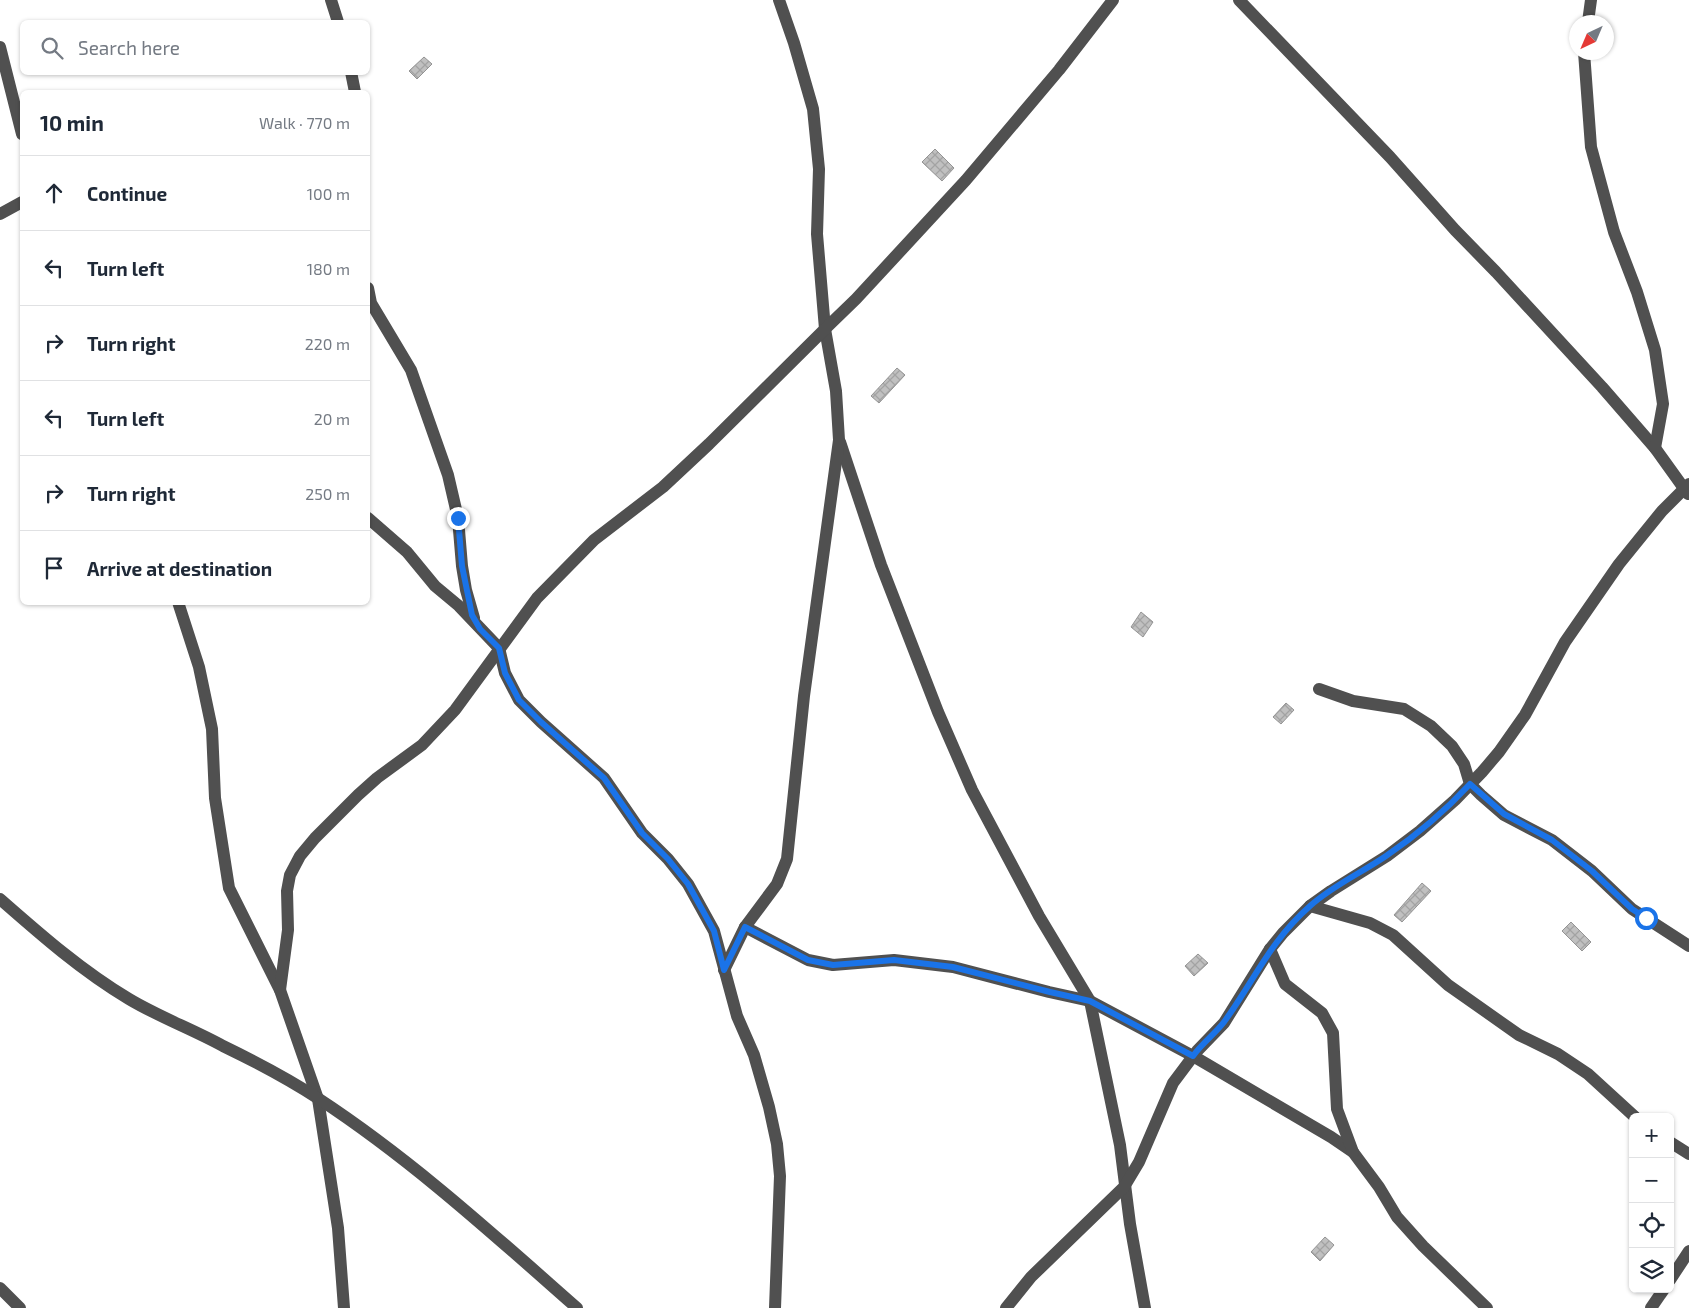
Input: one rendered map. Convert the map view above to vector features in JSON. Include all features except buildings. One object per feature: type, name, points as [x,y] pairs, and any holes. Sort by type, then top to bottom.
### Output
[{"type":"street","points":[[331,0],[337,20]]},
{"type":"street","points":[[724,970],[745,927],[778,884],[787,859],[804,696],[839,440],[836,391],[825,329],[817,234],[819,169],[813,108],[779,0]]},
{"type":"street","points":[[280,990],[288,930],[287,890],[290,875],[300,856],[315,838],[377,778],[422,744],[440,727],[455,710],[537,598],[594,540],[669,481],[856,300],[966,180],[1059,70],[1113,0]]},
{"type":"street","points":[[1006,1308],[1031,1277],[1124,1188],[1139,1162],[1173,1083],[1193,1056],[1224,1023],[1270,949],[1310,906],[1420,832],[1470,784],[1499,752],[1525,715],[1565,642],[1619,564],[1662,511],[1688,489],[1608,393],[1496,272],[1454,230],[1390,157],[1239,0]]},
{"type":"street","points":[[1589,15],[1591,0]]},
{"type":"street","points":[[0,47],[20,126]]},
{"type":"street","points":[[1585,60],[1591,147],[1614,232],[1637,292],[1655,350],[1663,404],[1655,448]]},
{"type":"street","points":[[352,75],[355,90]]},
{"type":"street","points":[[0,214],[20,203]]},
{"type":"street","points":[[370,298],[371,303],[411,370],[448,474],[458,518],[466,590],[472,615],[480,629]]},
{"type":"street","points":[[839,440],[882,565],[938,712],[972,790],[1040,916],[1090,1001],[1120,1145],[1124,1188],[1145,1308]]},
{"type":"street","points":[[370,520],[407,552],[435,586],[459,606],[499,648],[505,673],[519,700],[604,778],[642,833],[668,859],[688,884],[714,931],[737,1016],[754,1055],[769,1107],[777,1144],[780,1176],[775,1308]]},
{"type":"street","points":[[179,605],[199,667],[212,729],[215,798],[229,888],[280,990],[318,1099],[338,1228],[344,1308]]},
{"type":"street","points":[[1319,689],[1353,702],[1404,709],[1431,726],[1452,746],[1464,764],[1470,784],[1504,814],[1552,840],[1592,871],[1632,909],[1689,946]]},
{"type":"street","points":[[0,900],[40,935],[127,998],[168,1020],[223,1045],[318,1099],[408,1162],[577,1308]]},
{"type":"street","points":[[1310,906],[1370,923],[1393,935],[1448,985],[1519,1034],[1558,1054],[1588,1074],[1631,1113]]},
{"type":"street","points":[[745,927],[808,960],[833,965],[894,960],[953,967],[1090,1001],[1193,1056],[1331,1137],[1353,1152]]},
{"type":"street","points":[[1270,949],[1286,984],[1322,1013],[1334,1033],[1337,1109],[1353,1152],[1380,1187],[1397,1217],[1423,1246],[1487,1308]]},
{"type":"street","points":[[1674,1145],[1689,1154]]},
{"type":"street","points":[[1674,1274],[1689,1251]]},
{"type":"street","points":[[0,1288],[20,1308]]},
{"type":"street","points":[[1652,1308],[1661,1293]]},
{"type":"route","points":[[458,518],[462,566],[472,615],[480,629],[499,648],[505,673],[519,700],[604,778],[642,833],[668,859],[688,884],[714,931],[724,970],[745,927],[808,960],[833,965],[894,960],[953,967],[1090,1001],[1193,1056],[1224,1023],[1270,949],[1310,906],[1420,832],[1470,784],[1504,814],[1552,840],[1592,871],[1632,909],[1646,918]]}]
